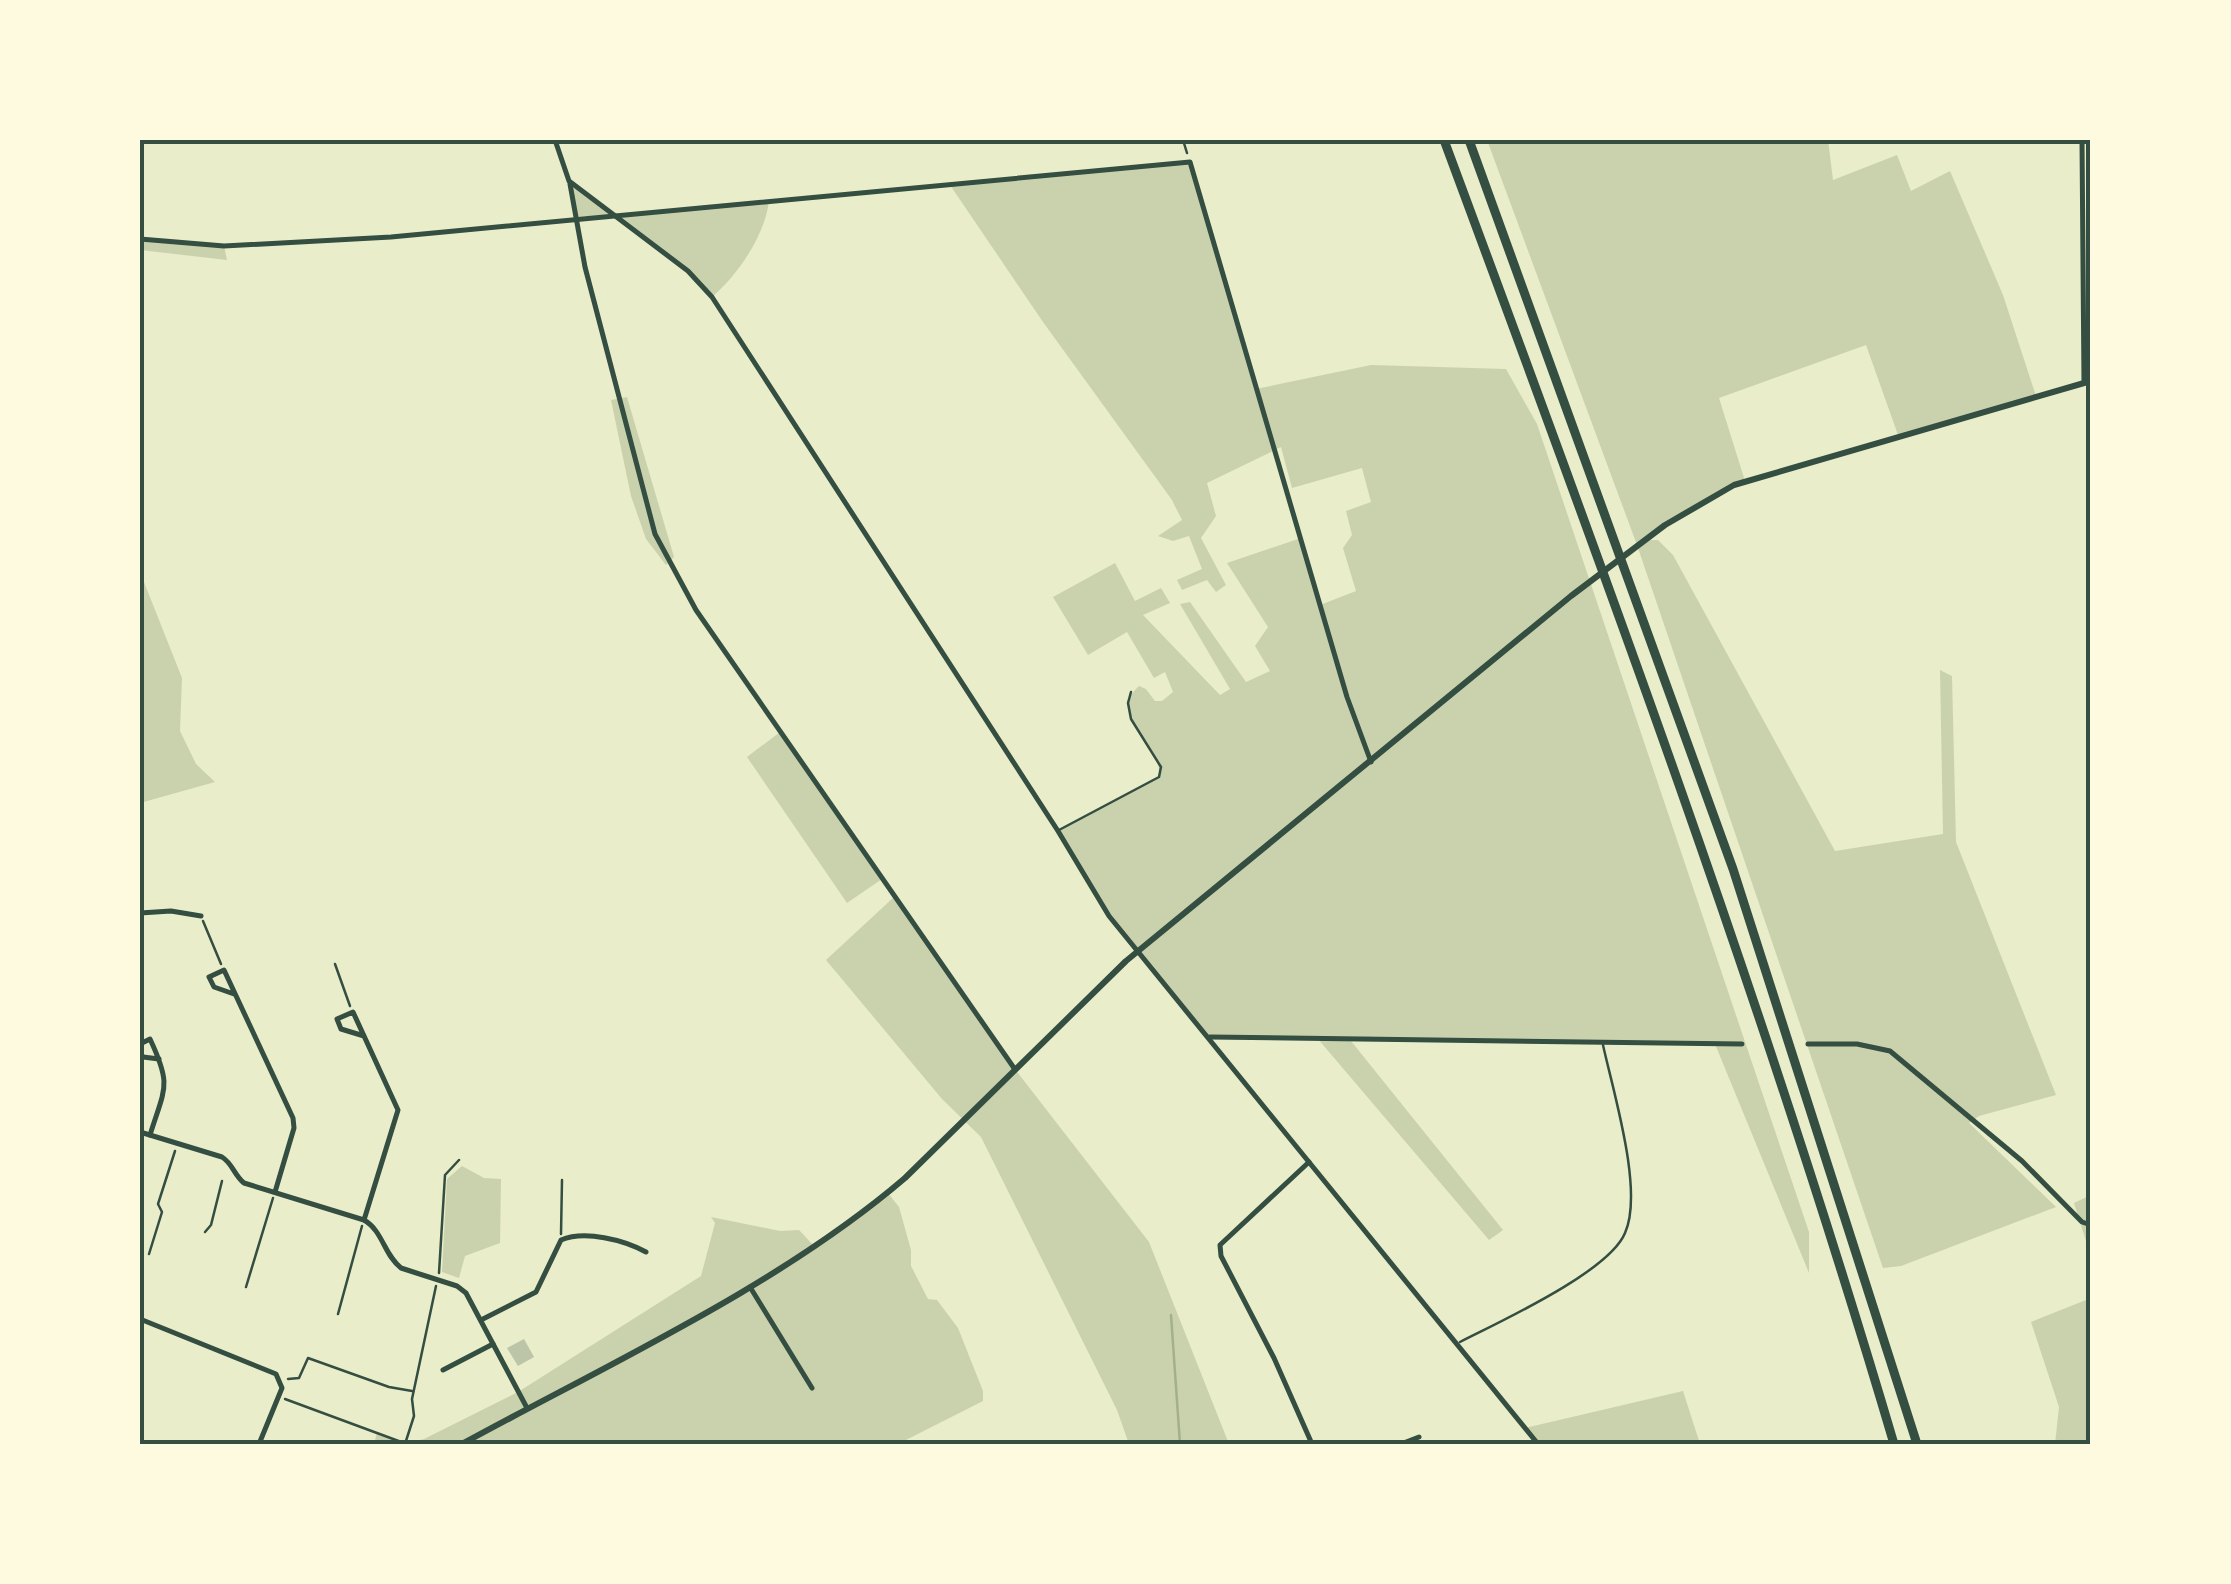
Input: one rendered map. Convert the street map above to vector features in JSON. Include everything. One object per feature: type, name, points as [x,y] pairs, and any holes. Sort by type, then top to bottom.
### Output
[{"type":"highway","points":[[1444,140],[1610,584],[1710,870],[1894,1444]]},
{"type":"highway","points":[[1469,140],[1734,869],[1917,1444]]},
{"type":"street","points":[[555,140],[570,180],[585,266],[655,534],[696,610],[1014,1068]]},
{"type":"street","points":[[462,1444],[750,1287],[877,1202],[1138,952],[1571,596],[1665,524],[1734,484],[2088,382],[2082,140]]},
{"type":"street","points":[[140,239],[224,246],[290,244],[1190,162],[1347,697],[1371,762]]},
{"type":"street","points":[[570,180],[688,271],[712,297],[1109,916],[1538,1444]]},
{"type":"street","points":[[140,913],[201,916]]},
{"type":"street","points":[[234,994],[214,987],[209,977],[224,970],[293,1118],[294,1128],[276,1192]]},
{"type":"street","points":[[364,1036],[341,1029],[337,1019],[353,1012],[398,1110],[364,1220]]},
{"type":"street","points":[[1210,1038],[1742,1044]]},
{"type":"street","points":[[140,1044],[150,1039],[165,1071],[165,1088],[150,1135]]},
{"type":"street","points":[[1808,1044],[1857,1044],[1890,1052],[1954,1101],[2022,1161],[2082,1222],[2091,1225]]},
{"type":"street","points":[[140,1052],[143,1057],[160,1059]]},
{"type":"street","points":[[140,1132],[222,1157],[244,1182],[375,1226],[401,1268],[458,1286],[466,1293],[527,1408]]},
{"type":"street","points":[[1309,1162],[1220,1246],[1221,1256],[1274,1358],[1312,1444]]},
{"type":"street","points":[[481,1320],[536,1292],[560,1240],[572,1236],[628,1242],[646,1252]]},
{"type":"street","points":[[750,1287],[812,1388]]},
{"type":"street","points":[[140,1319],[269,1371],[281,1380],[279,1396],[258,1444]]},
{"type":"street","points":[[444,1370],[493,1344]]},
{"type":"street","points":[[1400,1444],[1419,1436]]},
{"type":"lane","points":[[1058,831],[1159,777],[1161,767],[1128,712],[1131,692]]},
{"type":"lane","points":[[1459,1343],[1582,1274],[1624,1238],[1630,1210],[1630,1171],[1602,1043]]},
{"type":"path","points":[[1183,140],[1190,162]]},
{"type":"path","points":[[201,916],[224,970]]},
{"type":"path","points":[[335,964],[353,1012]]},
{"type":"path","points":[[149,1254],[162,1212],[158,1204],[178,1143]]},
{"type":"path","points":[[279,1396],[404,1444],[414,1416],[413,1391],[438,1280],[446,1174],[458,1160]]},
{"type":"path","points":[[560,1240],[562,1180]]},
{"type":"path","points":[[206,1232],[222,1181]]},
{"type":"path","points":[[246,1287],[276,1192]]},
{"type":"path","points":[[338,1314],[364,1220]]},
{"type":"path","points":[[281,1380],[299,1378],[308,1358],[390,1387],[413,1391]]},
{"type":"green space","points":[[1487,140],[1828,140],[1833,180],[1897,155],[1911,191],[1950,171],[2003,295],[2036,396],[1898,435],[1866,345],[1719,398],[1745,481],[1646,540],[1658,540],[1673,555],[1835,851],[1943,834],[1940,670],[1952,676],[1956,842],[2056,1095],[1979,1116],[1969,1123],[2056,1207],[1901,1266],[1883,1268],[1637,545]]},
{"type":"green space","points":[[1188,164],[1256,389],[1371,365],[1506,369],[1537,424],[1809,1232],[1809,1273],[1715,1044],[1351,1041],[1503,1230],[1489,1240],[1318,1039],[1210,1037],[1109,916],[1058,831],[1159,777],[1153,754],[1129,708],[1139,686],[1155,701],[1162,701],[1173,692],[1165,672],[1154,678],[1127,632],[1088,655],[1053,597],[1115,563],[1135,601],[1161,588],[1170,603],[1143,615],[1220,695],[1230,689],[1180,604],[1190,602],[1246,682],[1270,671],[1255,646],[1268,627],[1227,563],[1301,538],[1320,605],[1356,591],[1343,548],[1352,535],[1346,511],[1371,502],[1362,468],[1292,488],[1281,447],[1207,483],[1216,516],[1201,538],[1226,585],[1216,592],[1207,580],[1182,590],[1177,580],[1202,569],[1189,536],[1173,541],[1158,536],[1182,520],[1172,500],[950,185]]},
{"type":"green space","points":[[569,181],[612,215],[575,217]]},
{"type":"green space","points":[[769,201],[749,253],[712,297],[688,271],[612,215]]},
{"type":"green space","points":[[140,239],[224,246],[227,260],[140,250]]},
{"type":"green space","points":[[627,397],[674,557],[666,565],[646,539],[631,496],[611,400]]},
{"type":"green space","points":[[140,572],[182,678],[180,731],[196,764],[215,782],[140,803]]},
{"type":"green space","points":[[780,732],[1014,1068],[1149,1242],[1229,1444],[1129,1444],[1117,1410],[981,1137],[942,1099],[826,960],[894,897],[882,879],[847,903],[747,757]]},
{"type":"green space","points":[[462,1166],[484,1178],[501,1179],[500,1243],[465,1256],[459,1278],[442,1272],[447,1179]]},
{"type":"green space","points":[[888,1193],[899,1207],[911,1250],[911,1266],[928,1299],[937,1300],[958,1328],[983,1391],[983,1401],[898,1444],[405,1444],[424,1439],[518,1392],[701,1276],[715,1223],[711,1217],[780,1231],[799,1230],[814,1246]]},
{"type":"green space","points":[[2091,1195],[2091,1257],[2074,1203]]},
{"type":"green space","points":[[2091,1298],[2091,1444],[2055,1444],[2059,1407],[2031,1322]]},
{"type":"green space","points":[[1683,1391],[1700,1444],[1538,1444],[1525,1428]]},
{"type":"green space","points":[[377,1433],[405,1444],[374,1444]]},
{"type":"building","points":[[524,1339],[534,1357],[518,1366],[507,1348]]},
{"type":"waterway","points":[[1171,1315],[1180,1444]]}]
